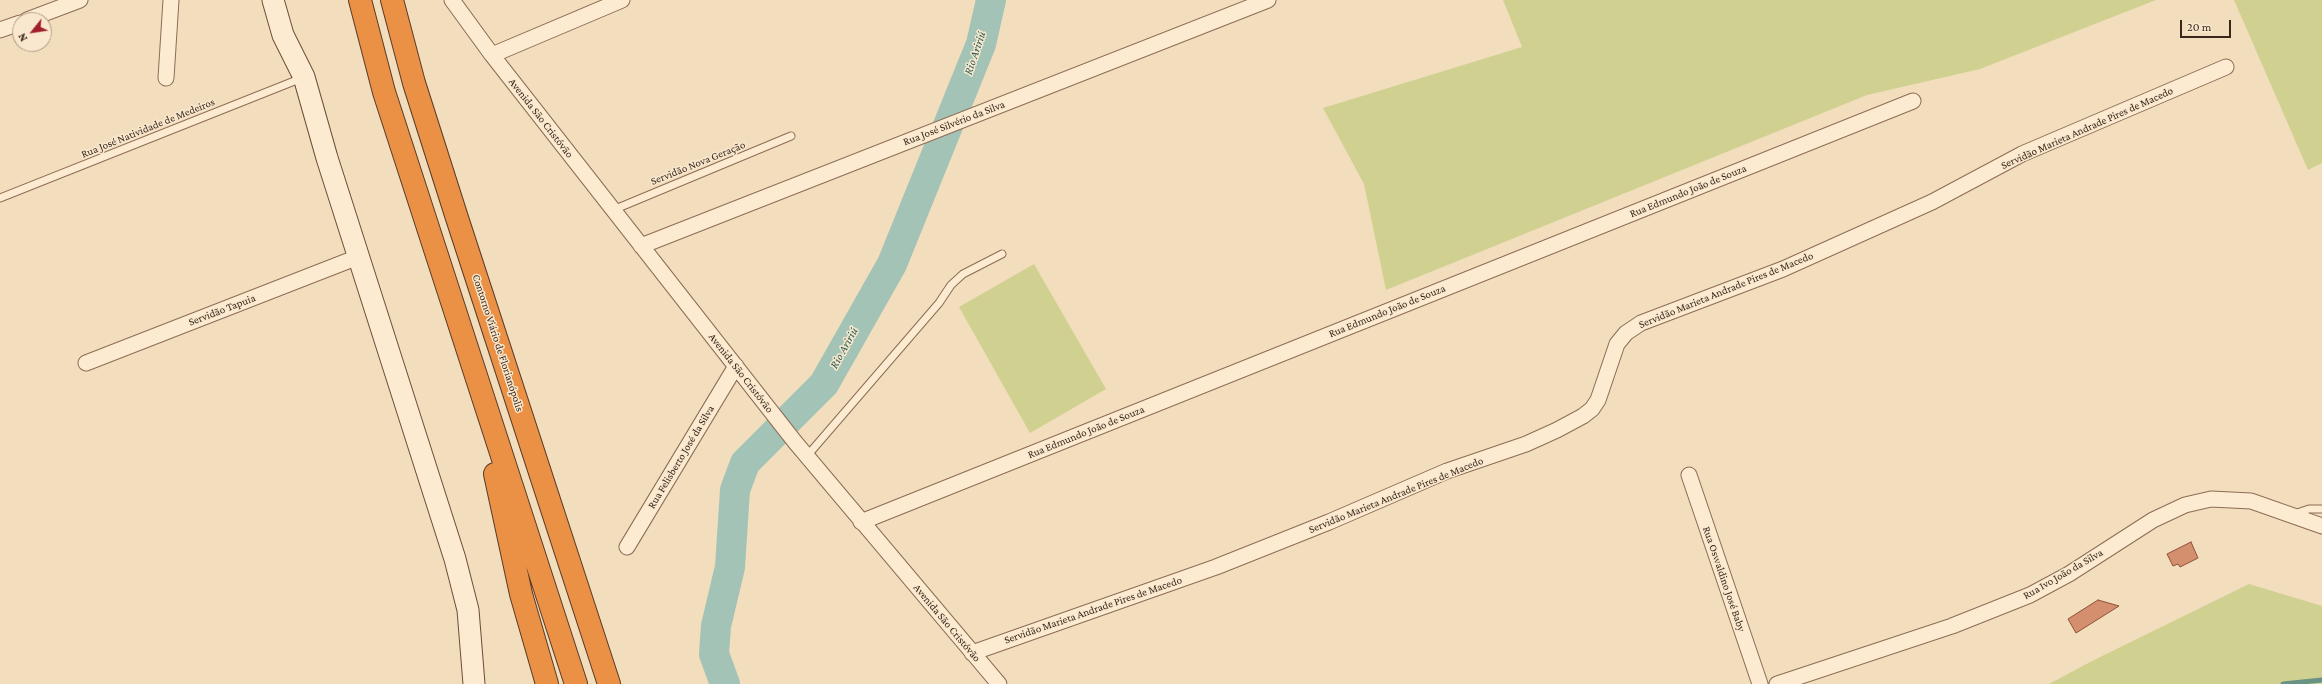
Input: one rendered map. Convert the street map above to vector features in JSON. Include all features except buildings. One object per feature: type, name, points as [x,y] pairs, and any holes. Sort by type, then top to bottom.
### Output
[{"type":"highway","points":[[360,0],[384,92],[576,684]]},
{"type":"highway","name":"Contorno Viário de Florianópolis","points":[[392,0],[414,84],[452,204],[609,684]]},
{"type":"highway","points":[[489,417],[494,468],[503,518],[521,594],[547,684]]},
{"type":"main road","points":[[273,0],[283,34],[304,77],[358,257],[462,584],[472,635],[474,684]]},
{"type":"street","points":[[48,12],[80,0]]},
{"type":"street","points":[[166,78],[171,0]]},
{"type":"street","name":"Avenida São Cristóvão","points":[[452,0],[492,55],[806,456],[999,684]]},
{"type":"street","points":[[492,55],[622,0]]},
{"type":"street","name":"Rua José Silvério da Silva","points":[[641,246],[1268,0]]},
{"type":"street","points":[[0,30],[12,26]]},
{"type":"street","name":"Servidão Marieta Andrade Pires de Macedo","points":[[972,653],[1216,567],[1329,522],[1447,471],[1526,444],[1557,430],[1583,416],[1592,409],[1598,400],[1617,344],[1626,333],[1641,323],[1790,266],[1932,202],[2022,154],[2226,67]]},
{"type":"street","name":"Rua Edmundo João de Souza","points":[[861,522],[1913,101]]},
{"type":"street","name":"Servidão Tapuia","points":[[86,363],[358,257]]},
{"type":"street","name":"Rua Felisberto José da Silva","points":[[627,547],[736,366]]},
{"type":"street","name":"Rua Oswaldino José Baby","points":[[1689,475],[1760,684]]},
{"type":"street","name":"Rua Ivo João da Silva","points":[[1777,684],[1952,626],[2030,595],[2069,574],[2152,520],[2185,505],[2211,499],[2252,501],[2322,526]]},
{"type":"lane","name":"Rua José Natividade de Medeiros","points":[[0,198],[304,77]]},
{"type":"lane","name":"Servidão Nova Geração","points":[[613,210],[791,136]]},
{"type":"lane","points":[[806,456],[939,303],[951,285],[963,274],[1002,254]]},
{"type":"lane","points":[[2291,515],[2309,509],[2322,509]]},
{"type":"green space","points":[[1503,0],[2156,0],[1980,69],[1867,95],[1386,290],[1364,184],[1323,108],[1522,47]]},
{"type":"green space","points":[[2234,0],[2322,0],[2322,163],[2308,170]]},
{"type":"green space","points":[[1034,264],[1106,389],[1030,433],[959,307]]},
{"type":"green space","points":[[2249,584],[2322,606],[2322,684],[2049,684],[2092,661]]},
{"type":"waterway","name":"Rio Aririú","points":[[725,684],[714,654],[716,626],[730,567],[735,490],[745,463],[824,384],[892,264],[981,44],[991,0]]},
{"type":"waterway","points":[[2283,684],[2322,680]]}]
